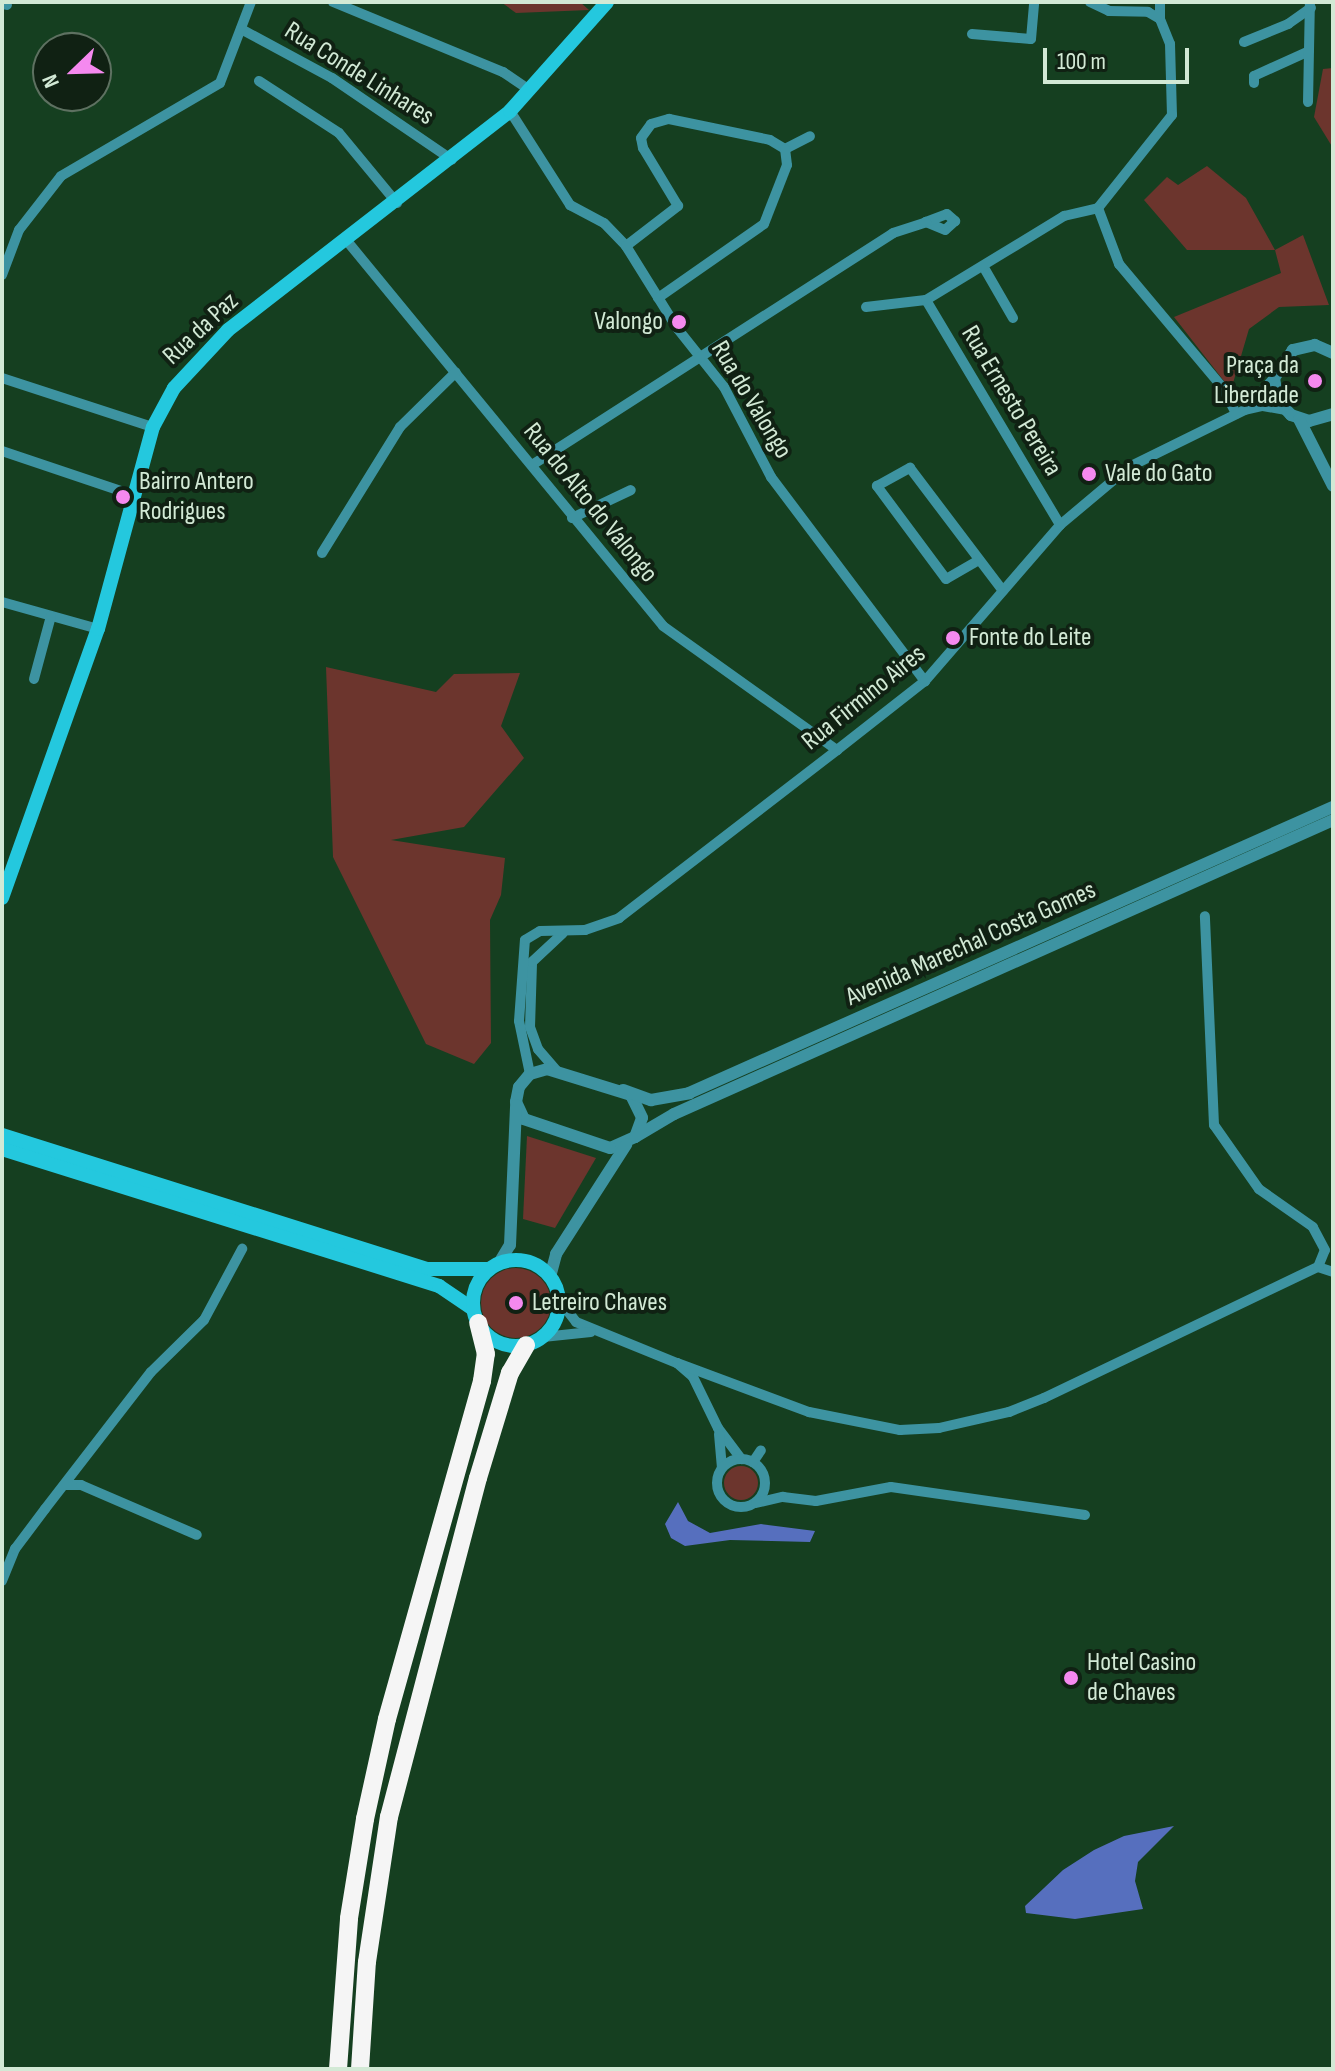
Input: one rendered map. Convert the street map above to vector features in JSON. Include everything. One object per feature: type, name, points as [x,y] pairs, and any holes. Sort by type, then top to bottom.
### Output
[{"type":"highway","points":[[338,2069],[349,1918],[365,1819],[387,1719],[482,1381],[486,1354],[476,1316]]},
{"type":"highway","points":[[360,2069],[367,1962],[389,1817],[478,1478],[510,1373],[535,1341]]},
{"type":"main road","name":"Rua da Paz","points":[[2,898],[98,629],[153,427],[197,358],[452,160],[510,111],[607,2]]},
{"type":"main road","points":[[2,1135],[428,1269],[494,1266],[523,1261],[550,1277],[559,1300],[555,1322],[535,1341],[494,1340],[476,1316],[439,1286],[2,1149]]},
{"type":"main road","points":[[476,1316],[474,1292],[494,1266]]},
{"type":"street","points":[[2,275],[19,230],[41,197],[76,166],[220,83],[251,2]]},
{"type":"street","points":[[333,2],[503,72],[528,89]]},
{"type":"street","points":[[972,34],[1031,39],[1034,2]]},
{"type":"street","points":[[866,307],[926,300],[1064,216],[1098,208],[1172,115],[1170,44],[1160,19],[1160,2]]},
{"type":"street","points":[[1093,5],[1132,7],[1160,19]]},
{"type":"street","points":[[1244,42],[1288,24],[1310,5]]},
{"type":"street","points":[[1308,102],[1310,5]]},
{"type":"street","name":"Rua Conde Linhares","points":[[241,29],[332,78],[452,160]]},
{"type":"street","points":[[1254,83],[1254,76],[1309,51]]},
{"type":"street","points":[[259,81],[339,133],[397,203]]},
{"type":"street","name":"Rua do Valongo","points":[[510,111],[570,205],[604,223],[626,246],[658,298],[702,356],[771,477],[925,681]]},
{"type":"street","points":[[626,246],[678,206],[643,148],[641,138],[651,124],[669,119],[770,140],[785,149]]},
{"type":"street","points":[[785,149],[810,136]]},
{"type":"street","points":[[658,298],[764,224],[787,165],[785,149]]},
{"type":"street","points":[[1098,208],[1119,264],[1240,412]]},
{"type":"street","points":[[532,465],[893,233],[926,222]]},
{"type":"street","name":"Rua do Alto do Valongo","points":[[347,241],[663,626],[837,750]]},
{"type":"street","points":[[983,266],[1013,318]]},
{"type":"street","name":"Rua Ernesto Pereira","points":[[926,300],[1060,525]]},
{"type":"street","points":[[1240,412],[1274,378],[1293,350],[1315,345],[1333,353]]},
{"type":"street","points":[[322,553],[400,427],[456,372]]},
{"type":"street","points":[[2,378],[153,427]]},
{"type":"street","points":[[1274,378],[1285,410]]},
{"type":"street","points":[[1240,412],[1263,406],[1285,410],[1299,419],[1320,420],[1333,414]]},
{"type":"street","name":"Rua Firmino Aires","points":[[530,1074],[519,1021],[521,946],[540,931],[563,933],[619,918],[925,681],[1060,525],[1129,467],[1240,412]]},
{"type":"street","points":[[1299,419],[1333,486]]},
{"type":"street","points":[[2,451],[133,495]]},
{"type":"street","points":[[979,560],[946,579],[877,486],[910,468],[1003,591]]},
{"type":"street","points":[[572,518],[631,490]]},
{"type":"street","points":[[2,602],[98,629]]},
{"type":"street","points":[[34,679],[51,616]]},
{"type":"street","name":"Avenida Marechal Costa Gomes","points":[[557,1071],[651,1100],[689,1093],[1333,807]]},
{"type":"street","name":"Avenida Marechal Costa Gomes","points":[[631,1140],[674,1114],[1333,820]]},
{"type":"street","points":[[559,1300],[576,1322],[597,1333],[809,1412],[900,1430],[939,1428],[1009,1412],[1318,1267],[1325,1250],[1313,1227],[1259,1189],[1214,1125],[1205,916]]},
{"type":"street","points":[[557,1071],[538,1049],[530,1027],[532,962],[563,933]]},
{"type":"street","points":[[494,1266],[510,1245],[519,1087],[530,1074],[557,1071]]},
{"type":"street","points":[[550,1277],[556,1254],[600,1179],[631,1140],[640,1108],[623,1090]]},
{"type":"street","points":[[516,1102],[533,1125],[610,1148],[631,1140]]},
{"type":"street","points":[[2,1581],[5,1564],[151,1372],[204,1320],[242,1249]]},
{"type":"street","points":[[1318,1267],[1333,1272]]},
{"type":"street","points":[[535,1341],[597,1333]]},
{"type":"street","points":[[677,1363],[703,1393],[718,1428],[741,1459]]},
{"type":"street","points":[[718,1428],[722,1467],[716,1482],[725,1502],[739,1507],[783,1497],[816,1501],[891,1487],[1085,1515]]},
{"type":"street","points":[[753,1462],[761,1450]]},
{"type":"street","points":[[722,1467],[741,1459],[753,1462],[783,1497]]},
{"type":"street","points":[[756,1503],[764,1490],[764,1475]]},
{"type":"street","points":[[65,1485],[81,1485],[197,1535]]},
{"type":"shaded area","points":[[501,2],[580,2],[589,10],[516,13]]},
{"type":"shaded area","points":[[1333,68],[1333,148],[1314,117],[1323,69]]},
{"type":"shaded area","points":[[1207,166],[1246,198],[1275,250],[1187,250],[1144,200],[1167,177],[1178,185]]},
{"type":"shaded area","points":[[1303,235],[1329,305],[1279,307],[1249,329],[1231,390],[1174,317],[1281,273],[1275,250]]},
{"type":"shaded area","points":[[326,667],[436,692],[454,674],[520,673],[501,726],[524,758],[464,827],[391,840],[505,858],[501,895],[490,920],[491,1043],[474,1064],[426,1044],[333,857]]},
{"type":"shaded area","points":[[527,1136],[596,1158],[555,1228],[523,1219]]},
{"type":"shaded area","points":[[516,1268],[535,1274],[545,1284],[551,1303],[545,1322],[535,1332],[516,1338],[497,1332],[487,1322],[481,1303],[487,1284],[497,1274]]},
{"type":"shaded area","points":[[741,1466],[753,1471],[758,1483],[753,1495],[741,1500],[729,1495],[724,1483],[729,1471]]},
{"type":"water","points":[[678,1502],[688,1521],[710,1533],[761,1524],[815,1531],[810,1542],[730,1540],[685,1546],[671,1538],[665,1524]]},
{"type":"water","points":[[1174,1826],[1138,1862],[1135,1881],[1143,1909],[1075,1919],[1026,1913],[1025,1906],[1063,1870],[1094,1850],[1124,1836]]},
{"type":"place","name":"Valongo","points":[[679,322]]},
{"type":"place","name":"Praça da Liberdade","points":[[1315,381]]},
{"type":"place","name":"Vale do Gato","points":[[1089,474]]},
{"type":"place","name":"Bairro Antero Rodrigues","points":[[123,497]]},
{"type":"place","name":"Fonte do Leite","points":[[953,638]]},
{"type":"place","name":"Letreiro Chaves","points":[[516,1303]]},
{"type":"place","name":"Hotel Casino de Chaves","points":[[1071,1678]]}]
